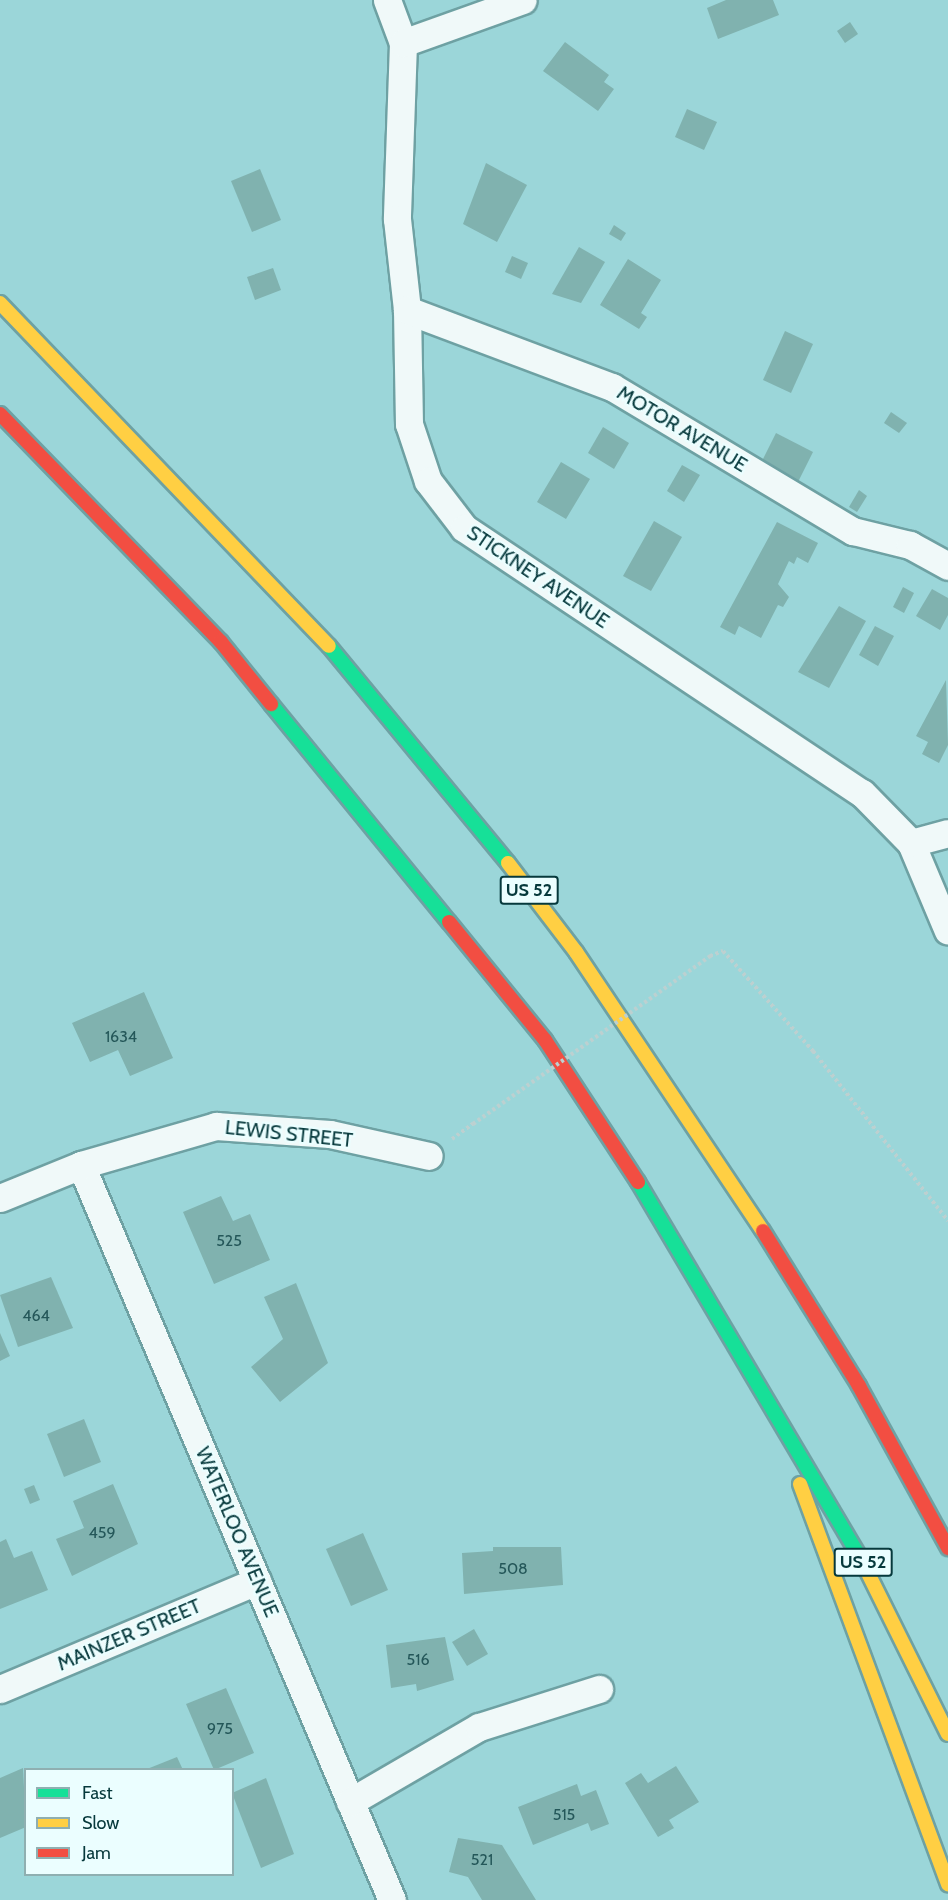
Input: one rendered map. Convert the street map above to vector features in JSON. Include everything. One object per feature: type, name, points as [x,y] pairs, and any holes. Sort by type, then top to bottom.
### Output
[{"type":"highway","name":"US 52","points":[[4,307],[286,596],[439,774],[576,952],[750,1210],[859,1386],[948,1548]]},
{"type":"highway","name":"US 52","points":[[0,414],[221,642],[500,982],[587,1099],[767,1395],[868,1571],[948,1734]]},
{"type":"highway","points":[[767,1395],[948,1885]]},
{"type":"street","points":[[387,0],[402,43],[523,0]]},
{"type":"street","name":"STICKNEY AVENUE","points":[[402,43],[397,219],[407,310],[409,424],[428,481],[464,528],[862,793],[911,843],[948,931]]},
{"type":"street","name":"MOTOR AVENUE","points":[[407,310],[612,387],[852,531],[910,545],[948,566]]},
{"type":"street","points":[[911,843],[948,833]]},
{"type":"street","name":"LEWIS STREET","points":[[0,1198],[81,1165],[216,1126],[330,1134],[429,1156]]},
{"type":"street","name":"WATERLOO AVENUE","points":[[81,1165],[392,1900]]},
{"type":"street","name":"MAINZER STREET","points":[[0,1689],[257,1581]]},
{"type":"street","points":[[350,1802],[479,1727],[599,1689]]},
{"type":"path","points":[[473,1124],[710,956],[723,951],[813,1051],[948,1221]]},
{"type":"building","points":[[726,0],[773,0],[779,15],[718,39],[707,8]]},
{"type":"building","points":[[850,22],[858,34],[845,43],[837,31]]},
{"type":"building","points":[[565,42],[609,75],[604,82],[614,89],[598,111],[543,71]]},
{"type":"building","points":[[687,109],[717,122],[704,150],[675,137]]},
{"type":"building","points":[[486,163],[527,185],[497,242],[463,224]]},
{"type":"building","points":[[260,169],[281,220],[252,232],[231,181]]},
{"type":"building","points":[[614,225],[626,233],[621,241],[609,234]]},
{"type":"building","points":[[579,247],[605,262],[581,303],[552,294]]},
{"type":"building","points":[[512,256],[528,263],[521,279],[505,272]]},
{"type":"building","points":[[628,259],[661,280],[641,313],[647,317],[639,329],[600,305]]},
{"type":"building","points":[[273,268],[281,290],[255,300],[247,277]]},
{"type":"building","points":[[785,331],[813,344],[791,393],[763,380]]},
{"type":"building","points":[[891,412],[907,423],[899,433],[884,423]]},
{"type":"building","points":[[603,427],[629,443],[614,469],[588,453]]},
{"type":"building","points":[[776,433],[813,452],[797,484],[760,465]]},
{"type":"building","points":[[561,462],[590,479],[566,519],[537,502]]},
{"type":"building","points":[[682,465],[700,475],[684,502],[667,491]]},
{"type":"building","points":[[859,490],[867,496],[857,512],[849,507]]},
{"type":"building","points":[[654,521],[682,537],[651,591],[623,576]]},
{"type":"building","points":[[777,522],[818,543],[808,563],[797,557],[794,564],[789,561],[778,584],[789,597],[783,607],[778,605],[761,638],[739,626],[735,635],[720,627]]},
{"type":"building","points":[[903,587],[914,593],[904,613],[893,607]]},
{"type":"building","points":[[932,589],[948,598],[948,615],[940,630],[916,616]]},
{"type":"building","points":[[839,606],[866,621],[829,688],[798,672]]},
{"type":"building","points":[[875,626],[894,636],[878,666],[859,655]]},
{"type":"building","points":[[946,680],[948,745],[939,763],[922,754],[928,742],[916,736]]},
{"type":"building","points":[[144,992],[173,1058],[130,1076],[118,1050],[90,1062],[72,1023]]},
{"type":"building","points":[[221,1196],[233,1221],[250,1214],[270,1260],[214,1284],[183,1212]]},
{"type":"building","points":[[51,1277],[73,1328],[18,1347],[0,1295]]},
{"type":"building","points":[[296,1283],[328,1363],[280,1402],[251,1367],[283,1339],[264,1297]]},
{"type":"building","points":[[0,1333],[10,1356],[0,1361]]},
{"type":"building","points":[[84,1419],[101,1462],[64,1477],[47,1434]]},
{"type":"building","points":[[113,1484],[138,1544],[72,1576],[56,1539],[84,1528],[73,1501]]},
{"type":"building","points":[[34,1485],[40,1500],[30,1504],[24,1489]]},
{"type":"building","points":[[363,1533],[388,1590],[351,1606],[326,1549]]},
{"type":"building","points":[[6,1539],[14,1558],[32,1551],[48,1590],[0,1609],[0,1542]]},
{"type":"building","points":[[493,1547],[561,1547],[563,1585],[464,1594],[462,1553],[493,1551]]},
{"type":"building","points":[[474,1629],[488,1654],[467,1666],[452,1642]]},
{"type":"building","points":[[445,1637],[454,1680],[417,1691],[416,1684],[391,1688],[386,1645]]},
{"type":"building","points":[[226,1688],[254,1753],[219,1768],[213,1768],[186,1704]]},
{"type":"building","points":[[177,1757],[182,1768],[150,1768]]},
{"type":"building","points":[[676,1766],[699,1802],[669,1820],[674,1828],[658,1837],[625,1783],[641,1773],[648,1783]]},
{"type":"building","points":[[23,1768],[24,1828],[0,1838],[0,1778]]},
{"type":"building","points":[[266,1778],[294,1854],[261,1868],[234,1798],[234,1792]]},
{"type":"building","points":[[577,1784],[581,1796],[596,1790],[609,1824],[591,1831],[588,1823],[533,1845],[518,1807]]},
{"type":"building","points":[[458,1838],[502,1845],[536,1900],[482,1900],[468,1877],[449,1872]]},
{"type":"traffic: fast","points":[[329,646],[508,863]]},
{"type":"traffic: fast","points":[[271,704],[449,922]]},
{"type":"traffic: fast","points":[[638,1182],[862,1561]]},
{"type":"traffic: slow","points":[[0,303],[329,646]]},
{"type":"traffic: slow","points":[[508,863],[576,952],[763,1231]]},
{"type":"traffic: slow","points":[[800,1484],[948,1885]]},
{"type":"traffic: slow","points":[[862,1561],[948,1734]]},
{"type":"traffic: jam","points":[[0,414],[221,642],[271,704]]},
{"type":"traffic: jam","points":[[449,922],[545,1040],[638,1182]]},
{"type":"traffic: jam","points":[[763,1231],[859,1386],[948,1548]]}]
